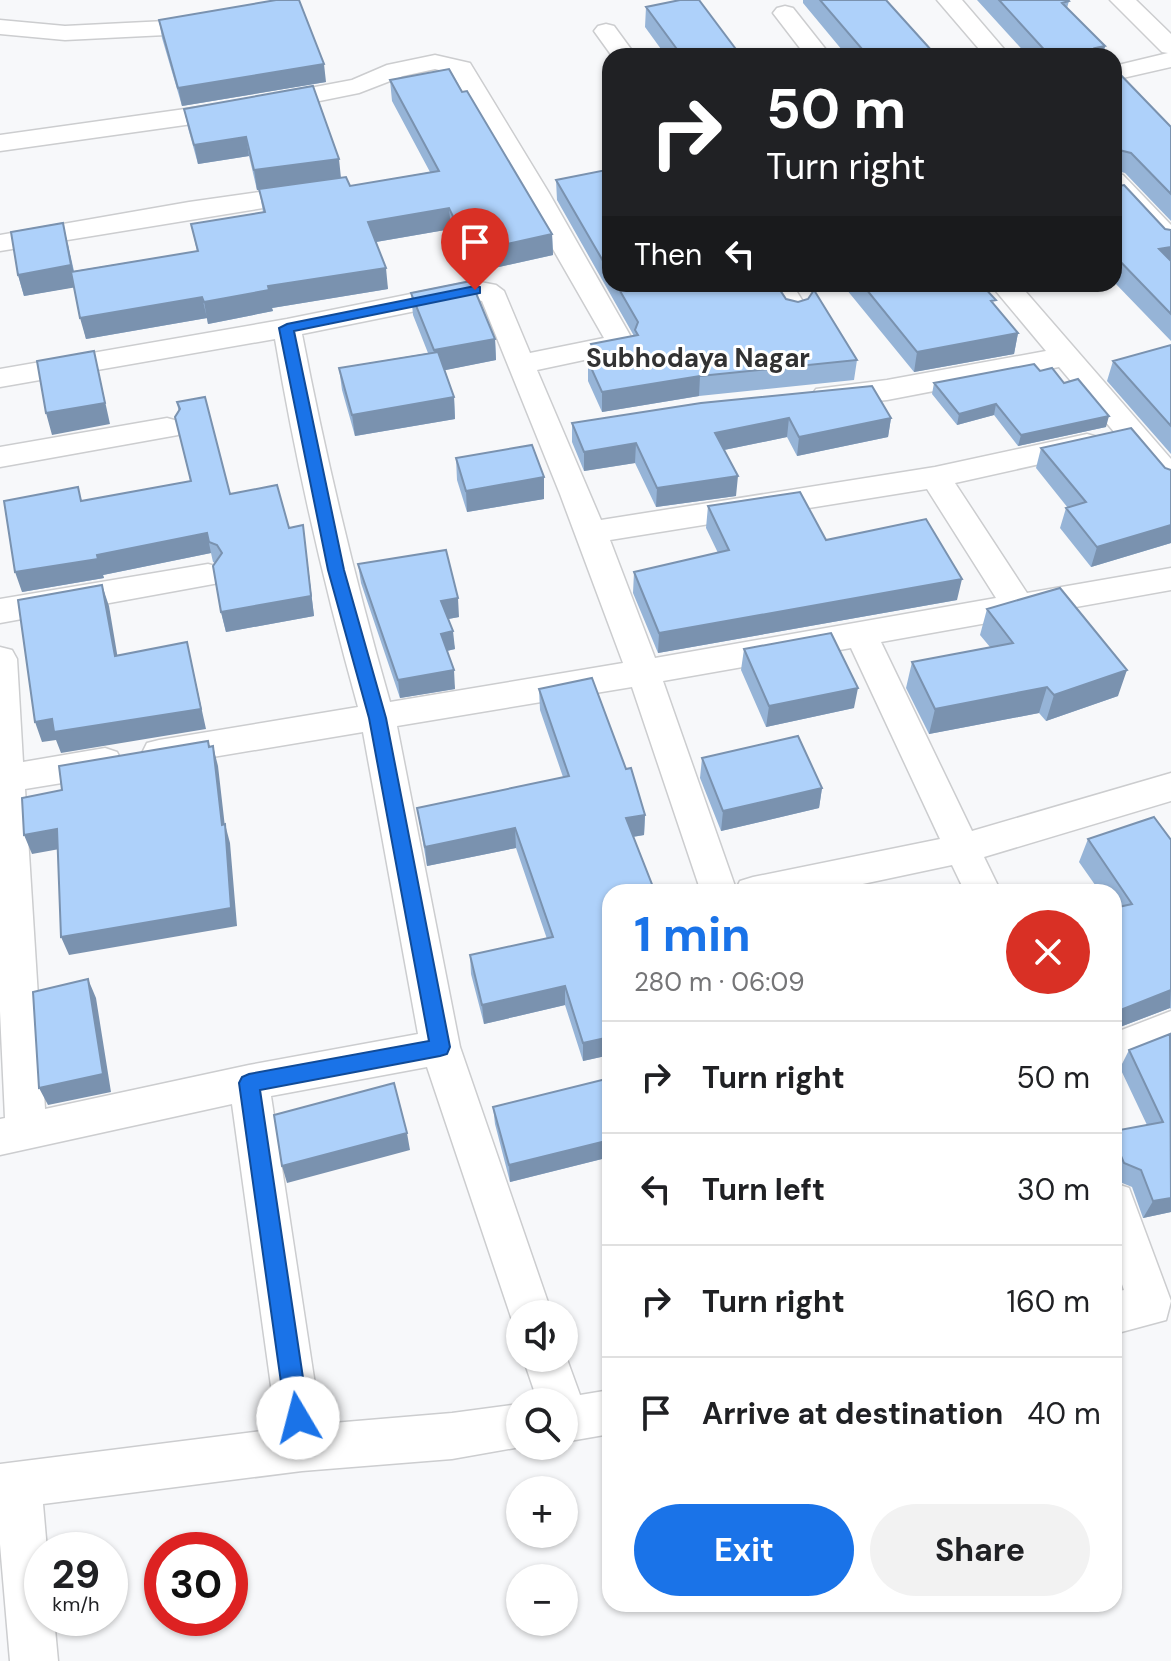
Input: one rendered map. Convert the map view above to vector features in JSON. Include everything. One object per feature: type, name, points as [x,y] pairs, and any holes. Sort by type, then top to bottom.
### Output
[{"type":"street","points":[[949,0],[991,48]]},
{"type":"street","points":[[1122,0],[1171,47]]},
{"type":"street","points":[[785,13],[813,48]]},
{"type":"street","points":[[0,27],[65,33],[166,28]]},
{"type":"street","points":[[606,31],[618,48]]},
{"type":"street","points":[[1122,71],[1171,60]]},
{"type":"street","points":[[0,143],[235,110],[359,86],[396,70],[435,62],[461,68],[621,344],[520,364]]},
{"type":"street","points":[[536,193],[566,187]]},
{"type":"street","points":[[0,243],[189,210],[338,189]]},
{"type":"street","points":[[1122,189],[1171,241]]},
{"type":"street","points":[[0,378],[287,328],[422,300],[486,291],[494,297],[520,364],[566,431],[593,532],[646,672],[716,884]]},
{"type":"street","points":[[783,292],[795,311]]},
{"type":"street","points":[[1011,292],[1171,479]]},
{"type":"street","points":[[287,328],[333,557],[378,718],[440,1047],[525,1300]]},
{"type":"street","points":[[794,399],[887,390],[1064,357]]},
{"type":"street","points":[[0,457],[167,428]]},
{"type":"street","points":[[593,532],[935,477],[1132,434]]},
{"type":"street","points":[[935,477],[1019,607]]},
{"type":"street","points":[[0,611],[208,575]]},
{"type":"street","points":[[4,778],[378,718],[1171,579]]},
{"type":"street","points":[[861,635],[980,884]]},
{"type":"street","points":[[0,659],[13,1135],[249,1083],[440,1047]]},
{"type":"street","points":[[792,884],[965,848],[1171,787]]},
{"type":"street","points":[[1122,1047],[1171,1028]]},
{"type":"street","points":[[249,1083],[302,1448]]},
{"type":"street","points":[[1122,1224],[1151,1305],[1122,1311]]},
{"type":"street","points":[[578,1413],[602,1412]]},
{"type":"street","points":[[34,1661],[9,1486],[302,1448],[452,1436],[506,1428]]},
{"type":"building","points":[[276,0],[299,0],[324,64],[178,88],[159,20]]},
{"type":"building","points":[[680,0],[699,0],[735,48],[676,48],[646,7]]},
{"type":"building","points":[[820,0],[886,0],[929,48],[861,48]]},
{"type":"building","points":[[999,0],[1068,0],[1062,3],[1105,46],[1043,48]]},
{"type":"building","points":[[449,69],[462,92],[467,91],[552,234],[470,252],[449,208],[368,222],[386,268],[268,286],[269,290],[204,302],[202,297],[80,318],[71,272],[198,251],[191,224],[265,212],[259,189],[346,177],[350,186],[439,171],[390,80]]},
{"type":"building","points":[[1122,76],[1171,127],[1171,194],[1131,153],[1122,151]]},
{"type":"building","points":[[313,86],[339,159],[254,170],[246,137],[194,145],[184,109]]},
{"type":"building","points":[[602,171],[602,259],[556,180]]},
{"type":"building","points":[[1122,185],[1165,229],[1171,230],[1171,247],[1159,249],[1171,261],[1171,314],[1122,263]]},
{"type":"building","points":[[63,223],[71,265],[18,275],[11,232]]},
{"type":"building","points":[[471,281],[495,339],[434,350],[411,293]]},
{"type":"building","points":[[621,292],[781,292],[786,299],[798,302],[808,299],[815,292],[857,360],[700,376],[602,392],[588,361],[599,359],[591,344],[638,335],[635,330],[638,322]]},
{"type":"building","points":[[868,292],[988,292],[996,300],[991,301],[1018,333],[917,352]]},
{"type":"building","points":[[1171,345],[1171,426],[1113,361]]},
{"type":"building","points":[[94,351],[105,403],[46,413],[37,361]]},
{"type":"building","points":[[438,352],[454,397],[352,415],[339,368]]},
{"type":"building","points":[[1034,364],[1040,371],[1052,368],[1064,383],[1078,379],[1109,416],[1021,435],[996,404],[959,414],[934,383]]},
{"type":"building","points":[[872,386],[891,418],[799,437],[789,418],[715,433],[738,476],[657,488],[636,443],[584,452],[572,423],[701,403]]},
{"type":"building","points":[[205,397],[230,494],[277,485],[289,528],[303,525],[311,596],[221,612],[213,566],[222,553],[217,545],[209,542],[207,533],[97,555],[98,559],[15,572],[4,501],[78,487],[81,501],[191,481],[175,417],[180,409],[177,402]]},
{"type":"building","points":[[1131,428],[1165,468],[1171,470],[1171,525],[1097,547],[1066,508],[1086,502],[1041,448]]},
{"type":"building","points":[[532,445],[544,477],[466,491],[456,458]]},
{"type":"building","points":[[800,492],[826,540],[926,519],[962,579],[659,633],[634,572],[729,550],[708,506]]},
{"type":"building","points":[[446,550],[458,598],[441,601],[453,631],[441,634],[454,670],[398,680],[358,564]]},
{"type":"building","points":[[102,585],[115,656],[187,642],[201,709],[54,732],[52,719],[35,722],[18,600]]},
{"type":"building","points":[[1060,588],[1127,670],[1054,695],[1047,687],[935,709],[912,662],[1013,643],[987,609]]},
{"type":"building","points":[[831,633],[858,688],[769,706],[744,649]]},
{"type":"building","points":[[592,678],[626,769],[631,768],[645,815],[626,818],[652,884],[602,884],[602,1039],[583,1043],[565,986],[482,1005],[470,955],[553,937],[515,828],[425,847],[417,808],[569,776],[539,689]]},
{"type":"building","points":[[798,736],[822,788],[723,811],[702,758]]},
{"type":"building","points":[[208,741],[209,747],[213,746],[222,825],[225,824],[231,908],[61,937],[57,829],[24,835],[22,798],[62,790],[59,766]]},
{"type":"building","points":[[1154,817],[1171,840],[1171,990],[1123,1009],[1122,1018],[1122,906],[1132,904],[1122,884],[1118,884],[1088,839]]},
{"type":"building","points":[[88,979],[103,1074],[39,1088],[33,992]]},
{"type":"building","points":[[1170,1034],[1171,1198],[1153,1201],[1141,1170],[1124,1163],[1122,1158],[1122,1130],[1163,1122],[1129,1050]]},
{"type":"building","points":[[602,1080],[602,1142],[509,1165],[493,1107]]},
{"type":"building","points":[[394,1083],[407,1133],[282,1166],[274,1115]]},
{"type":"district","name":"Subhodaya Nagar","points":[[698,358]]},
{"type":"route","points":[[298,1418],[249,1083],[440,1047],[378,718],[336,570],[311,461],[287,328],[475,290]]}]
